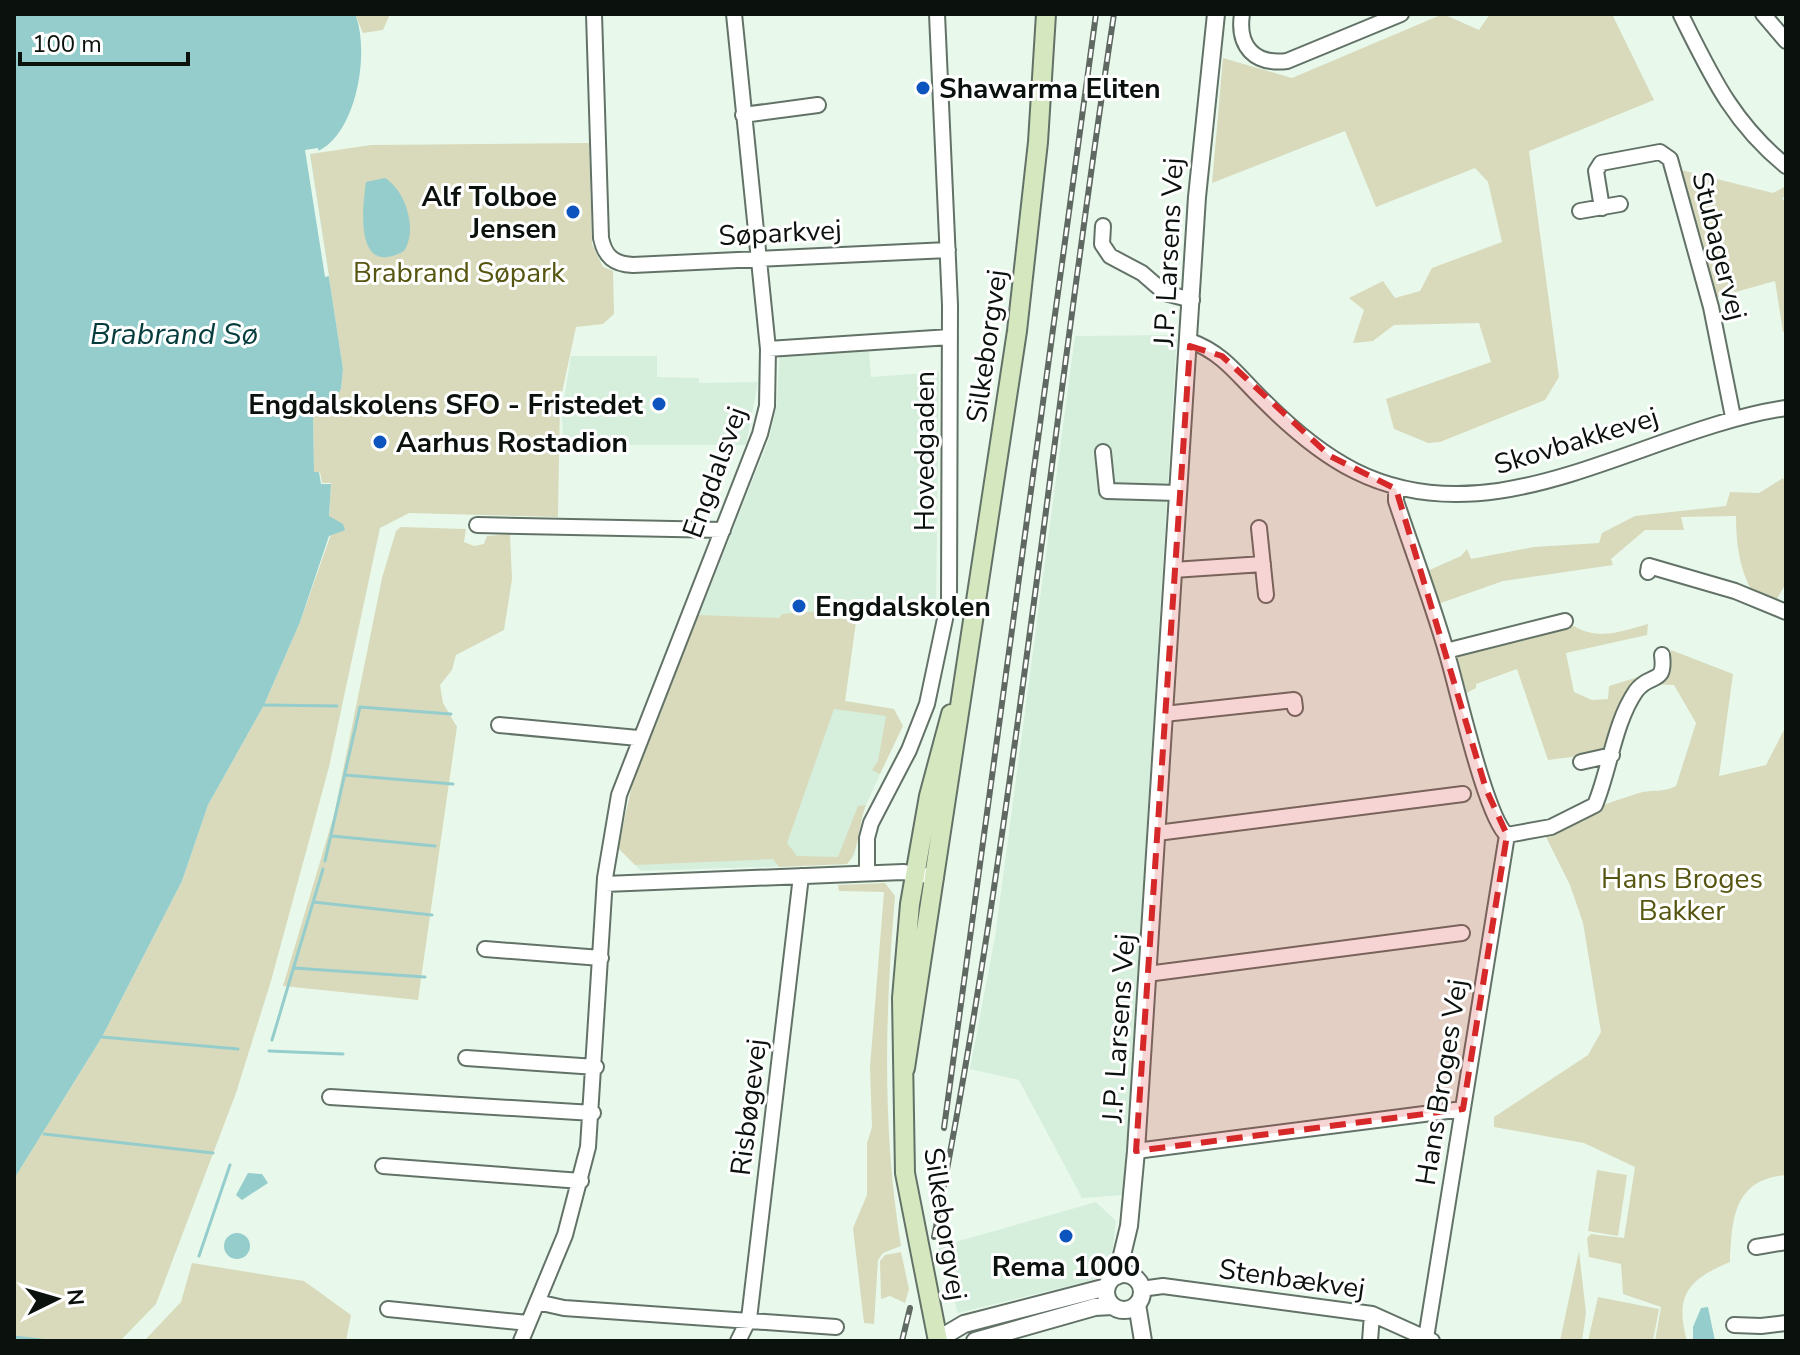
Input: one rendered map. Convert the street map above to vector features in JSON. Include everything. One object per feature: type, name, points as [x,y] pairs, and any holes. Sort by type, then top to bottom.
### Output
[{"type":"main road","name":"Silkeborgvej","points":[[905,1068],[957,743],[961,684],[1019,316],[1036,156],[1046,14]]},
{"type":"main road","name":"Silkeborgvej","points":[[942,1341],[905,1173],[902,998],[915,874],[929,796],[961,684]]},
{"type":"street","name":"Søparkvej","points":[[594,14],[601,238],[608,256],[614,261],[633,265],[948,250]]},
{"type":"street","name":"Engdalsvej","points":[[521,1341],[565,1235],[581,1181],[593,1113],[605,884],[619,795],[638,738],[760,434],[767,406],[768,349],[734,14]]},
{"type":"street","name":"Hovedgaden","points":[[867,873],[867,838],[871,823],[909,750],[927,704],[942,641],[949,586],[950,337],[937,14]]},
{"type":"street","name":"J.P. Larsens Vej","points":[[1127,1287],[1201,140],[1216,14]]},
{"type":"street","points":[[1242,14],[1240,28],[1246,49],[1270,63],[1287,61],[1401,14]]},
{"type":"street","points":[[1763,14],[1786,41]]},
{"type":"street","points":[[1681,15],[1731,111],[1746,131],[1786,166]]},
{"type":"street","points":[[743,115],[818,105]]},
{"type":"street","name":"Stubagervej","points":[[1602,208],[1596,171],[1601,163],[1660,152],[1670,159],[1711,307],[1733,417]]},
{"type":"street","points":[[1580,211],[1620,204]]},
{"type":"street","points":[[1103,226],[1102,244],[1110,256],[1142,273],[1165,293],[1192,300]]},
{"type":"street","points":[[768,349],[950,337]]},
{"type":"street","name":"Skovbakkevej","points":[[1190,341],[1222,356],[1263,400],[1330,456],[1396,489],[1438,496],[1509,491],[1733,417],[1786,408]]},
{"type":"street","points":[[1103,452],[1107,491],[1178,493]]},
{"type":"street","points":[[1396,489],[1396,501],[1446,651],[1499,829],[1507,835],[1551,827],[1595,805],[1636,691],[1664,670],[1662,655]]},
{"type":"street","points":[[477,525],[723,530]]},
{"type":"street","points":[[1259,528],[1266,595]]},
{"type":"street","points":[[1173,570],[1263,564]]},
{"type":"street","points":[[1648,572],[1649,566],[1673,571],[1786,612]]},
{"type":"street","points":[[1446,651],[1565,621]]},
{"type":"street","points":[[1164,714],[1294,700],[1295,708]]},
{"type":"street","points":[[499,725],[638,738]]},
{"type":"street","points":[[1581,762],[1612,755]]},
{"type":"street","points":[[1157,833],[1463,794]]},
{"type":"street","name":"Hans Broges Vej","points":[[1429,1339],[1507,835]]},
{"type":"street","points":[[605,884],[867,873],[936,877]]},
{"type":"street","name":"Risbøgevej","points":[[738,1341],[749,1319],[801,876]]},
{"type":"street","points":[[1147,974],[1462,933]]},
{"type":"street","points":[[485,949],[601,958]]},
{"type":"street","points":[[466,1058],[596,1067]]},
{"type":"street","points":[[330,1097],[593,1113]]},
{"type":"street","points":[[1136,1151],[1463,1109]]},
{"type":"street","points":[[383,1166],[581,1181]]},
{"type":"street","points":[[1756,1247],[1786,1242]]},
{"type":"street","name":"Stenbækvej","points":[[942,1341],[964,1324],[1127,1287],[1163,1286],[1372,1314],[1429,1339]]},
{"type":"street","points":[[1127,1287],[1106,1295],[1136,1341]]},
{"type":"street","points":[[1116,1308],[1127,1287]]},
{"type":"street","points":[[1127,1287],[1143,1341]]},
{"type":"street","points":[[537,1302],[564,1308],[836,1327]]},
{"type":"street","points":[[975,1341],[1095,1307],[1116,1308]]},
{"type":"street","points":[[388,1309],[528,1323]]},
{"type":"street","points":[[1370,1341],[1372,1314]]},
{"type":"street","points":[[1734,1325],[1786,1323]]},
{"type":"highlighted area","points":[[1190,346],[1222,356],[1330,456],[1396,489],[1486,789],[1507,835],[1463,1109],[1136,1151]]},
{"type":"shaded area","points":[[1177,335],[1124,1195],[1082,1198],[1019,1080],[970,1069],[995,937],[1075,336]]},
{"type":"shaded area","name":"Engdalskolen","points":[[868,341],[871,377],[939,372],[936,604],[857,609],[845,701],[894,709],[885,763],[859,821],[855,855],[847,864],[641,871],[619,848],[633,781],[769,439],[777,404],[780,345]]},
{"type":"shaded area","name":"Engdalskolens SFO - Fristedet","points":[[571,356],[657,356],[657,377],[699,378],[699,383],[758,382],[746,445],[563,445],[562,411]]},
{"type":"shaded area","points":[[1096,1202],[1116,1221],[1111,1264],[1097,1279],[958,1313],[938,1247]]},
{"type":"green space","points":[[355,14],[390,14],[383,30],[363,33]]},
{"type":"green space","points":[[1443,14],[1479,30],[1490,14],[1612,14],[1654,100],[1529,151],[1559,377],[1545,400],[1440,442],[1428,443],[1394,429],[1386,399],[1491,362],[1479,323],[1394,325],[1373,341],[1353,343],[1364,310],[1349,298],[1383,281],[1395,298],[1420,291],[1432,268],[1502,242],[1488,182],[1475,168],[1376,207],[1345,131],[1212,183],[1223,58],[1292,78]]},
{"type":"green space","name":"Brabrand Søpark","points":[[589,143],[592,244],[603,267],[613,271],[614,314],[603,324],[576,327],[560,402],[558,517],[409,513],[380,528],[329,767],[271,981],[236,1093],[156,1304],[120,1341],[14,1341],[14,1179],[102,1037],[182,881],[208,805],[264,705],[300,622],[335,523],[329,516],[331,483],[322,483],[320,472],[314,472],[313,415],[328,411],[341,389],[343,369],[310,154],[371,145]]},
{"type":"green space","points":[[1681,170],[1773,193],[1786,186],[1786,196],[1782,198],[1786,204],[1786,331],[1783,332],[1775,281],[1714,298]]},
{"type":"green space","points":[[1783,478],[1786,486],[1786,583],[1777,599],[1753,593],[1748,584],[1739,556],[1736,516],[1681,517],[1684,530],[1645,530],[1611,559],[1613,565],[1503,581],[1438,604],[1425,572],[1461,556],[1467,549],[1471,559],[1534,547],[1599,543],[1602,533],[1635,516],[1726,506],[1730,492],[1759,493]]},
{"type":"green space","points":[[401,527],[466,529],[464,542],[474,546],[484,544],[487,536],[510,534],[512,579],[504,630],[456,655],[452,670],[440,685],[443,703],[457,727],[418,1000],[283,986],[334,815],[382,578],[396,531]]},
{"type":"green space","points":[[858,608],[845,701],[894,709],[903,726],[880,774],[872,770],[878,761],[886,716],[834,709],[787,843],[797,856],[838,857],[858,806],[866,805],[855,851],[847,864],[779,867],[773,859],[635,865],[618,848],[633,781],[698,615],[779,618],[782,614]]},
{"type":"green space","points":[[1648,624],[1647,635],[1566,653],[1574,692],[1592,700],[1608,699],[1609,686],[1641,676],[1610,752],[1548,760],[1517,669],[1476,684],[1476,688],[1463,695],[1454,660],[1459,653],[1574,626],[1601,634]]},
{"type":"green space","name":"Hans Broges Bakker","points":[[1671,650],[1733,674],[1719,776],[1766,765],[1786,726],[1786,1175],[1755,1184],[1739,1204],[1732,1231],[1730,1262],[1695,1282],[1684,1300],[1682,1312],[1687,1341],[1655,1341],[1661,1307],[1623,1294],[1621,1264],[1589,1257],[1587,1238],[1591,1234],[1624,1238],[1635,1167],[1584,1143],[1494,1127],[1494,1117],[1588,1055],[1601,1032],[1583,923],[1570,885],[1543,831],[1627,797],[1676,786],[1696,723],[1674,685],[1652,684],[1668,673]]},
{"type":"green space","points":[[885,883],[895,896],[887,1071],[891,1159],[901,1246],[883,1253],[878,1260],[874,1324],[864,1323],[853,1228],[867,1195],[867,1143],[872,1127],[870,1067],[884,892],[839,891],[838,885]]},
{"type":"green space","points":[[1597,1170],[1627,1175],[1618,1236],[1588,1231]]},
{"type":"green space","points":[[1579,1251],[1586,1313],[1582,1341],[1560,1341]]},
{"type":"green space","points":[[901,1252],[909,1289],[905,1303],[890,1296],[881,1299],[880,1261],[885,1255]]},
{"type":"green space","points":[[192,1263],[304,1281],[351,1315],[346,1341],[144,1341],[181,1302]]},
{"type":"green space","points":[[1598,1297],[1659,1309],[1653,1341],[1588,1341]]},
{"type":"water","name":"Brabrand Sø","points":[[14,14],[355,14],[361,50],[356,94],[349,115],[339,133],[326,146],[310,154],[343,369],[341,389],[328,411],[313,415],[314,472],[319,472],[321,484],[331,484],[329,516],[343,524],[345,530],[329,536],[300,622],[264,705],[208,805],[182,881],[102,1037],[14,1179]]},
{"type":"water","points":[[385,178],[399,192],[410,222],[404,251],[388,257],[377,256],[369,248],[363,223],[366,182]]},
{"type":"water","points":[[248,1173],[262,1174],[268,1183],[242,1200],[236,1195]]},
{"type":"water","points":[[237,1233],[246,1237],[250,1246],[246,1255],[237,1259],[228,1255],[224,1246],[228,1237]]},
{"type":"water","points":[[1708,1307],[1715,1341],[1693,1341],[1693,1327],[1701,1308]]},
{"type":"pier","points":[[318,148],[319,152],[310,154],[329,276],[325,277],[305,150]]},
{"type":"waterway","points":[[264,705],[337,706]]},
{"type":"waterway","points":[[325,861],[360,707],[451,714]]},
{"type":"waterway","points":[[345,775],[453,784]]},
{"type":"waterway","points":[[332,836],[435,846]]},
{"type":"waterway","points":[[272,1040],[323,869]]},
{"type":"waterway","points":[[313,902],[432,915]]},
{"type":"waterway","points":[[294,968],[425,977]]},
{"type":"waterway","points":[[102,1037],[238,1049]]},
{"type":"waterway","points":[[269,1051],[343,1054]]},
{"type":"waterway","points":[[44,1134],[213,1153]]},
{"type":"waterway","points":[[199,1256],[230,1165]]},
{"type":"waterway","points":[[14,1337],[49,1341]]},
{"type":"railway","points":[[944,1128],[1096,14]]},
{"type":"railway","points":[[934,1237],[962,1085],[1010,780],[1114,14]]},
{"type":"railway","points":[[902,1341],[910,1308]]},
{"type":"place","name":"Shawarma Eliten","points":[[923,88]]},
{"type":"place","name":"Alf Tolboe Jensen","points":[[573,212]]},
{"type":"place","name":"Engdalskolens SFO - Fristedet","points":[[659,404]]},
{"type":"place","name":"Aarhus Rostadion","points":[[380,442]]},
{"type":"place","name":"Engdalskolen","points":[[799,606]]},
{"type":"place","name":"Rema 1000","points":[[1066,1236]]}]
